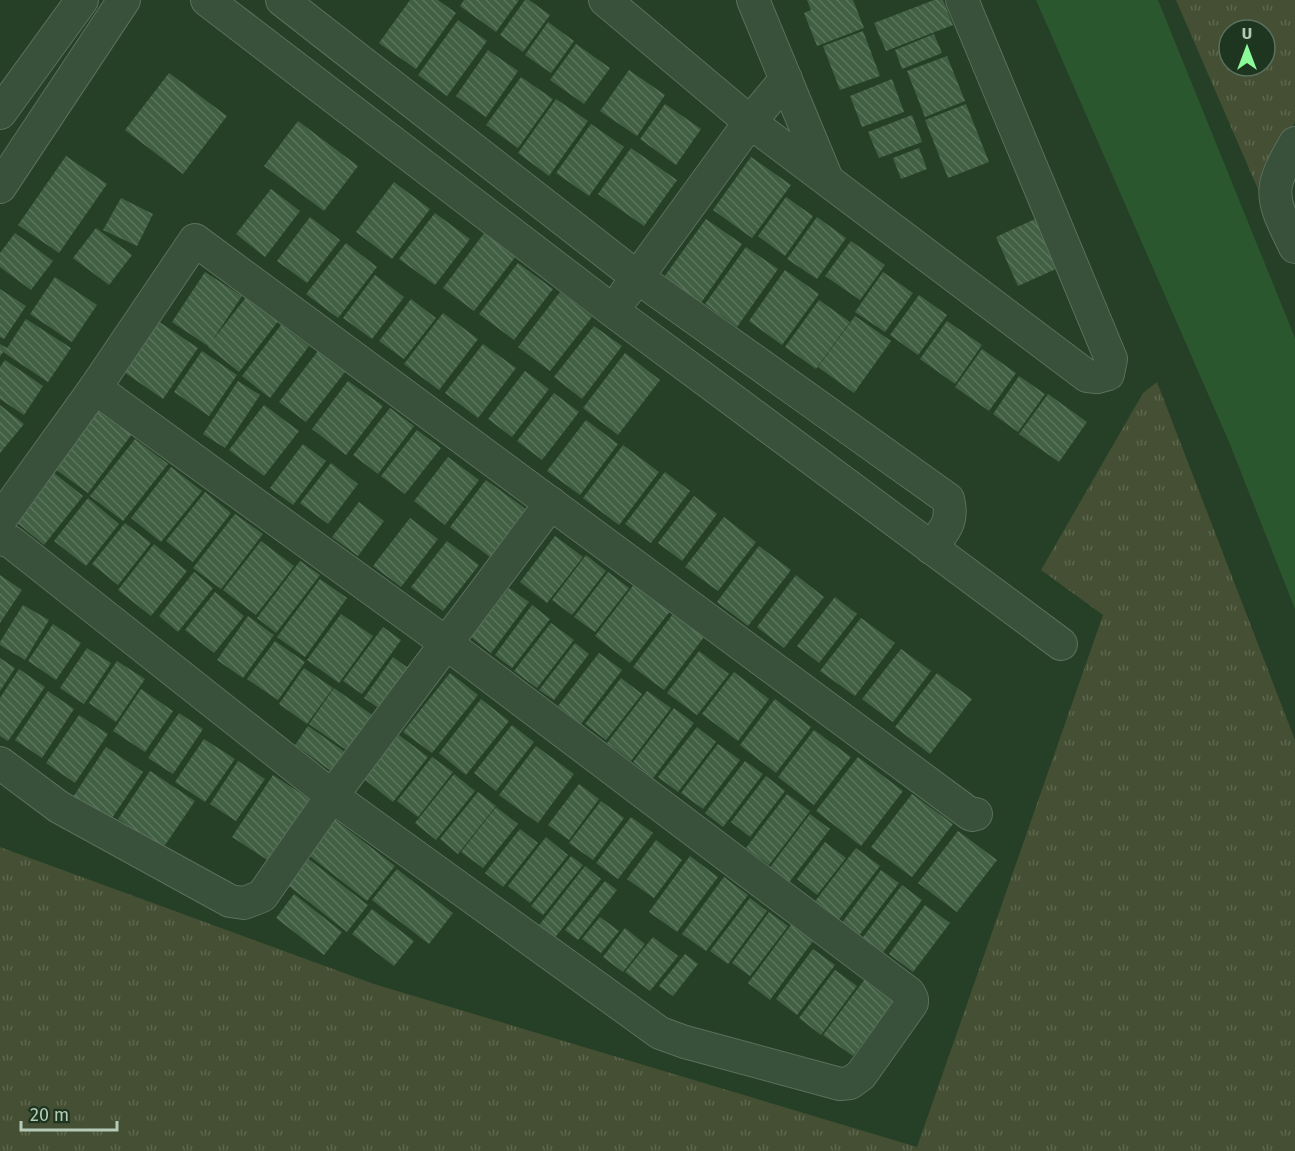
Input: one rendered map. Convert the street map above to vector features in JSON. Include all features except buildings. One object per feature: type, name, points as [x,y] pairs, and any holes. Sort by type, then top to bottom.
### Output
[{"type":"street","points":[[0,113],[82,0]]},
{"type":"street","points":[[0,187],[124,0]]},
{"type":"street","points":[[207,0],[613,311],[1061,644]]},
{"type":"street","points":[[282,0],[637,277],[948,499],[951,512],[948,524],[931,548]]},
{"type":"street","points":[[607,0],[750,122],[1087,376],[1097,377],[1108,374],[1111,359],[962,0]]},
{"type":"street","points":[[753,0],[828,180]]},
{"type":"street","points":[[613,311],[750,122],[786,79]]},
{"type":"street","points":[[1295,142],[1278,177],[1275,192],[1279,210],[1295,248]]},
{"type":"street","points":[[95,388],[446,643],[909,993],[912,999],[912,1003],[861,1075],[850,1083],[840,1084],[685,1042],[660,1033],[332,796],[3,530],[95,388],[195,240],[969,814],[976,814]]},
{"type":"street","points":[[0,764],[59,807],[230,901],[244,903],[262,896],[332,796],[550,503]]},
{"type":"green space","points":[[1176,0],[1295,0],[1295,122],[1260,194]]},
{"type":"green space","points":[[1157,382],[1295,740],[1295,1151],[0,1151],[0,847],[374,984],[917,1147],[1103,615],[1041,570],[1143,393]]},
{"type":"shaded area","points":[[1036,0],[1158,0],[1295,338],[1295,609],[1229,442]]}]
